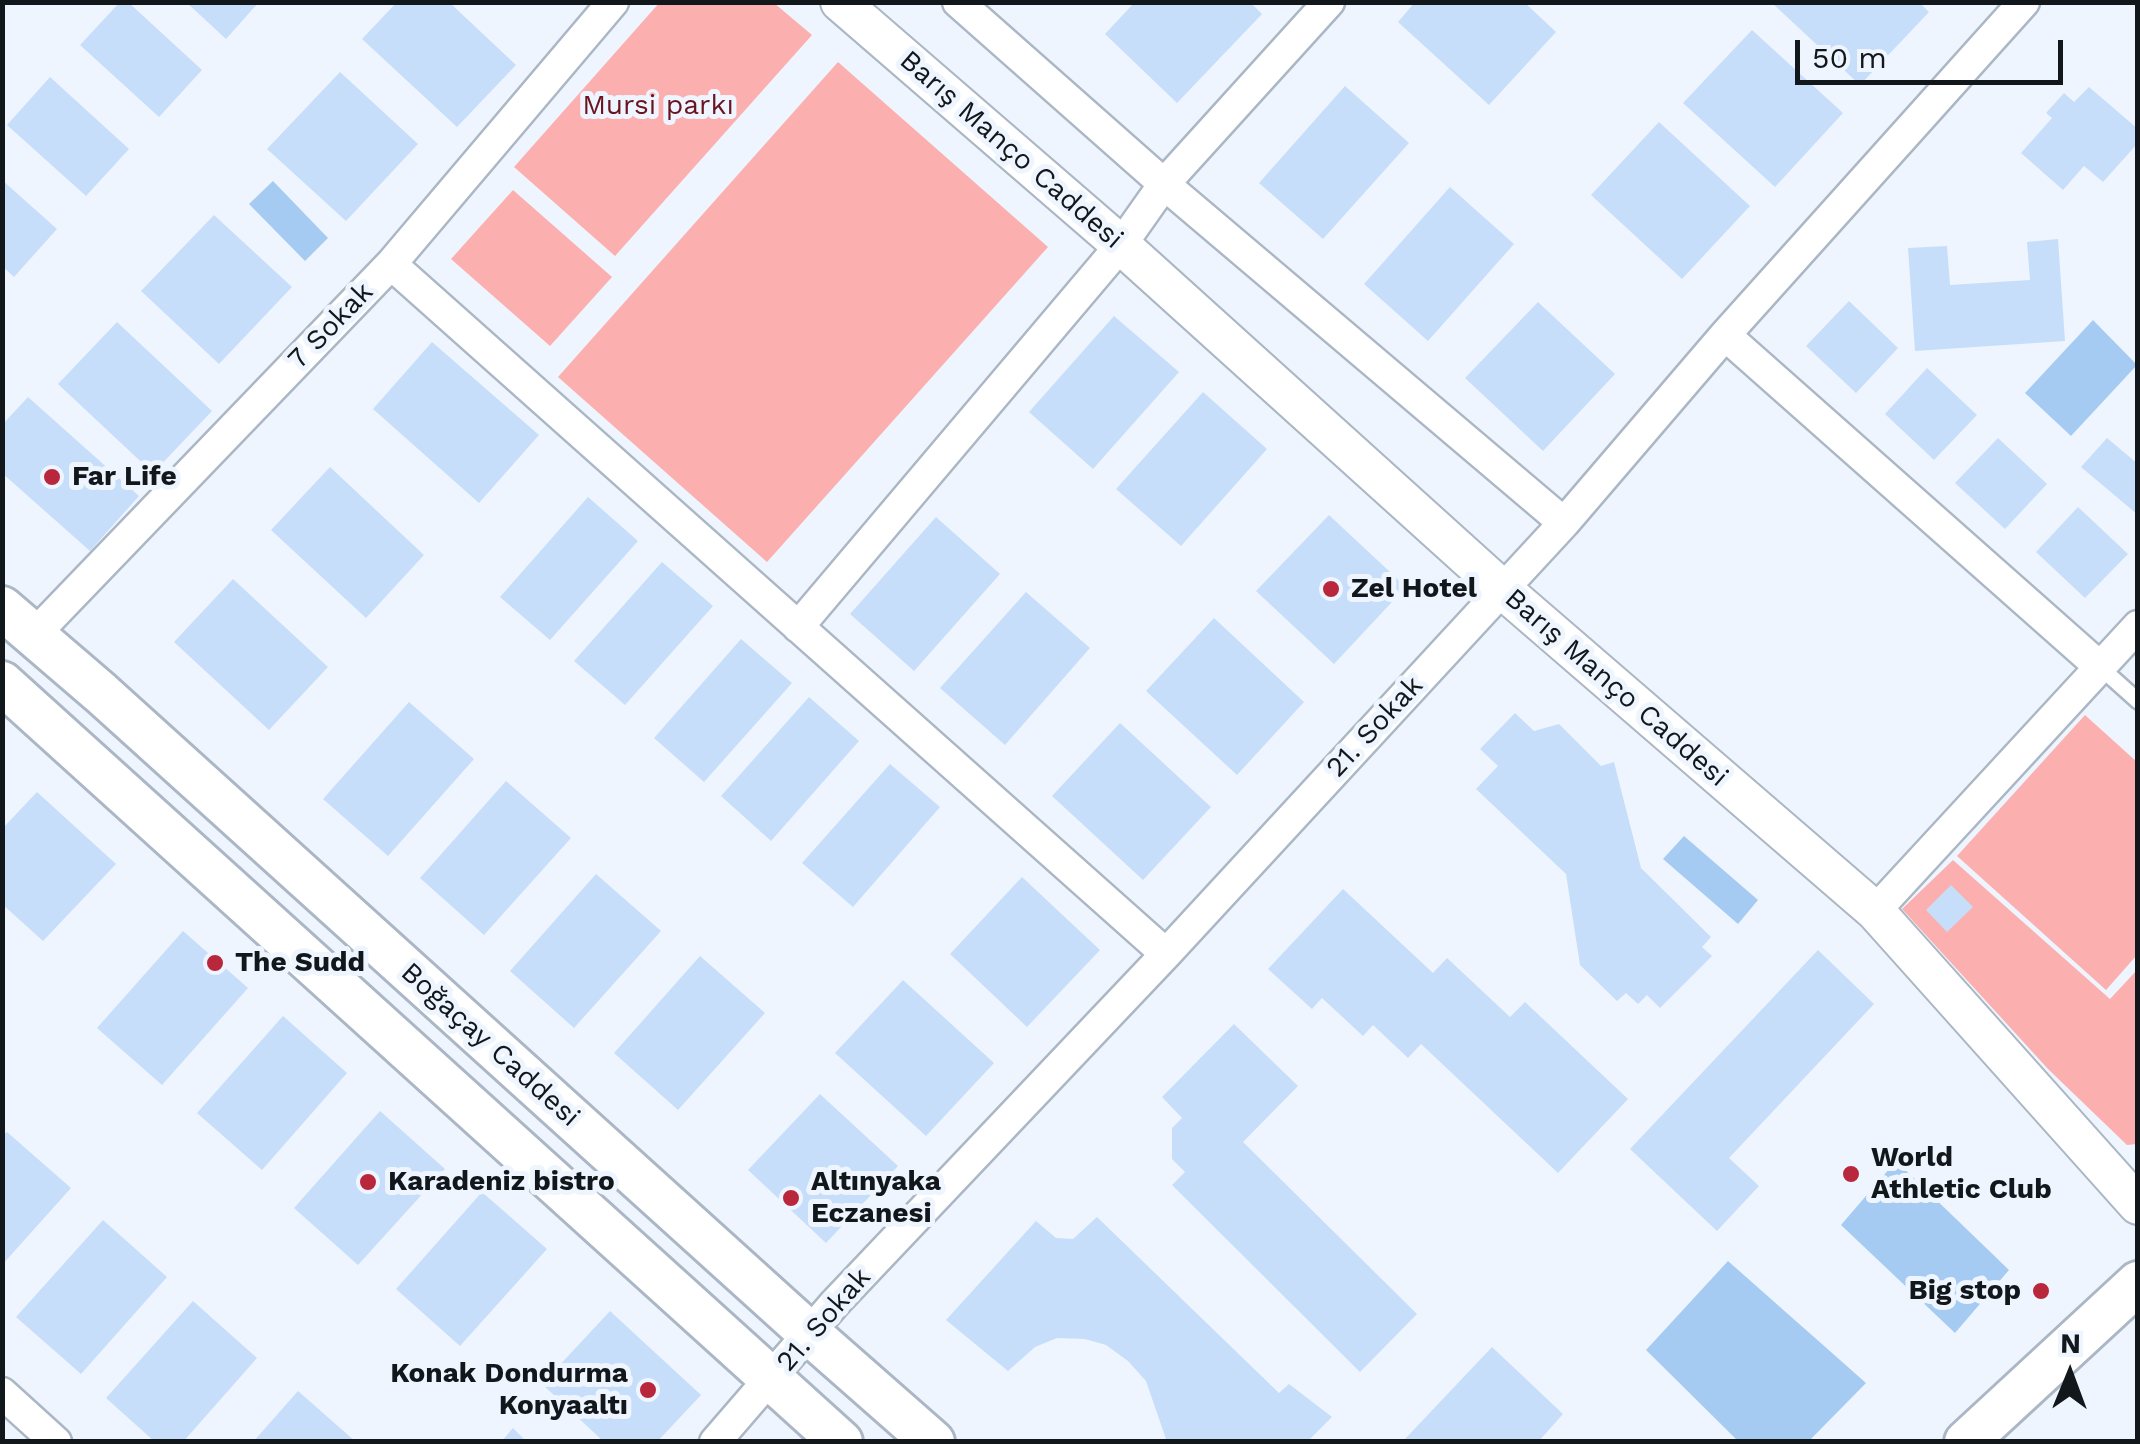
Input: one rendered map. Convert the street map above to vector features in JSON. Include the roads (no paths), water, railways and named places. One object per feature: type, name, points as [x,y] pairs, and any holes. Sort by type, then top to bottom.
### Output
[{"type":"main road","name":"Boğaçay Caddesi","points":[[18,622],[933,1442]]},
{"type":"main road","points":[[8,697],[841,1442]]},
{"type":"main road","points":[[1966,1442],[2138,1284]]},
{"type":"street","name":"7 Sokak","points":[[18,622],[391,264],[613,2]]},
{"type":"street","name":"Barış Manço Caddesi","points":[[840,2],[1121,245],[1502,588],[1874,911],[2138,1205]]},
{"type":"street","points":[[958,2],[1164,184],[1564,524]]},
{"type":"street","points":[[798,627],[1121,245],[1164,184],[1329,2]]},
{"type":"street","name":"21. Sokak","points":[[715,1442],[809,1333],[1564,524],[1725,335],[2024,2]]},
{"type":"street","points":[[391,264],[1166,954]]},
{"type":"street","points":[[1725,335],[2100,667]]},
{"type":"street","points":[[1874,911],[2138,626]]},
{"type":"street","points":[[2,1394],[48,1439]]},
{"type":"lane","points":[[2100,667],[2138,702]]},
{"type":"water","points":[[273,181],[328,238],[305,261],[249,204]]},
{"type":"water","points":[[2093,320],[2137,365],[2071,436],[2025,393]]},
{"type":"water","points":[[1684,836],[1758,900],[1738,924],[1663,859]]},
{"type":"water","points":[[1896,1161],[2009,1270],[1955,1333],[1841,1225]]},
{"type":"water","points":[[1728,1261],[1866,1383],[1809,1441],[1738,1441],[1646,1350]]},
{"type":"place","name":"Far Life","points":[[52,477]]},
{"type":"place","name":"Zel Hotel","points":[[1331,589]]},
{"type":"place","name":"The Sudd","points":[[215,963]]},
{"type":"place","name":"World Athletic Club","points":[[1851,1174]]},
{"type":"place","name":"Karadeniz bistro","points":[[368,1182]]},
{"type":"place","name":"Altınyaka Eczanesi","points":[[791,1198]]},
{"type":"place","name":"Big stop","points":[[2041,1291]]},
{"type":"place","name":"Konak Dondurma Konyaaltı","points":[[648,1390]]},
{"type":"park label","name":"Mursi parkı","points":[[658,106]]}]
